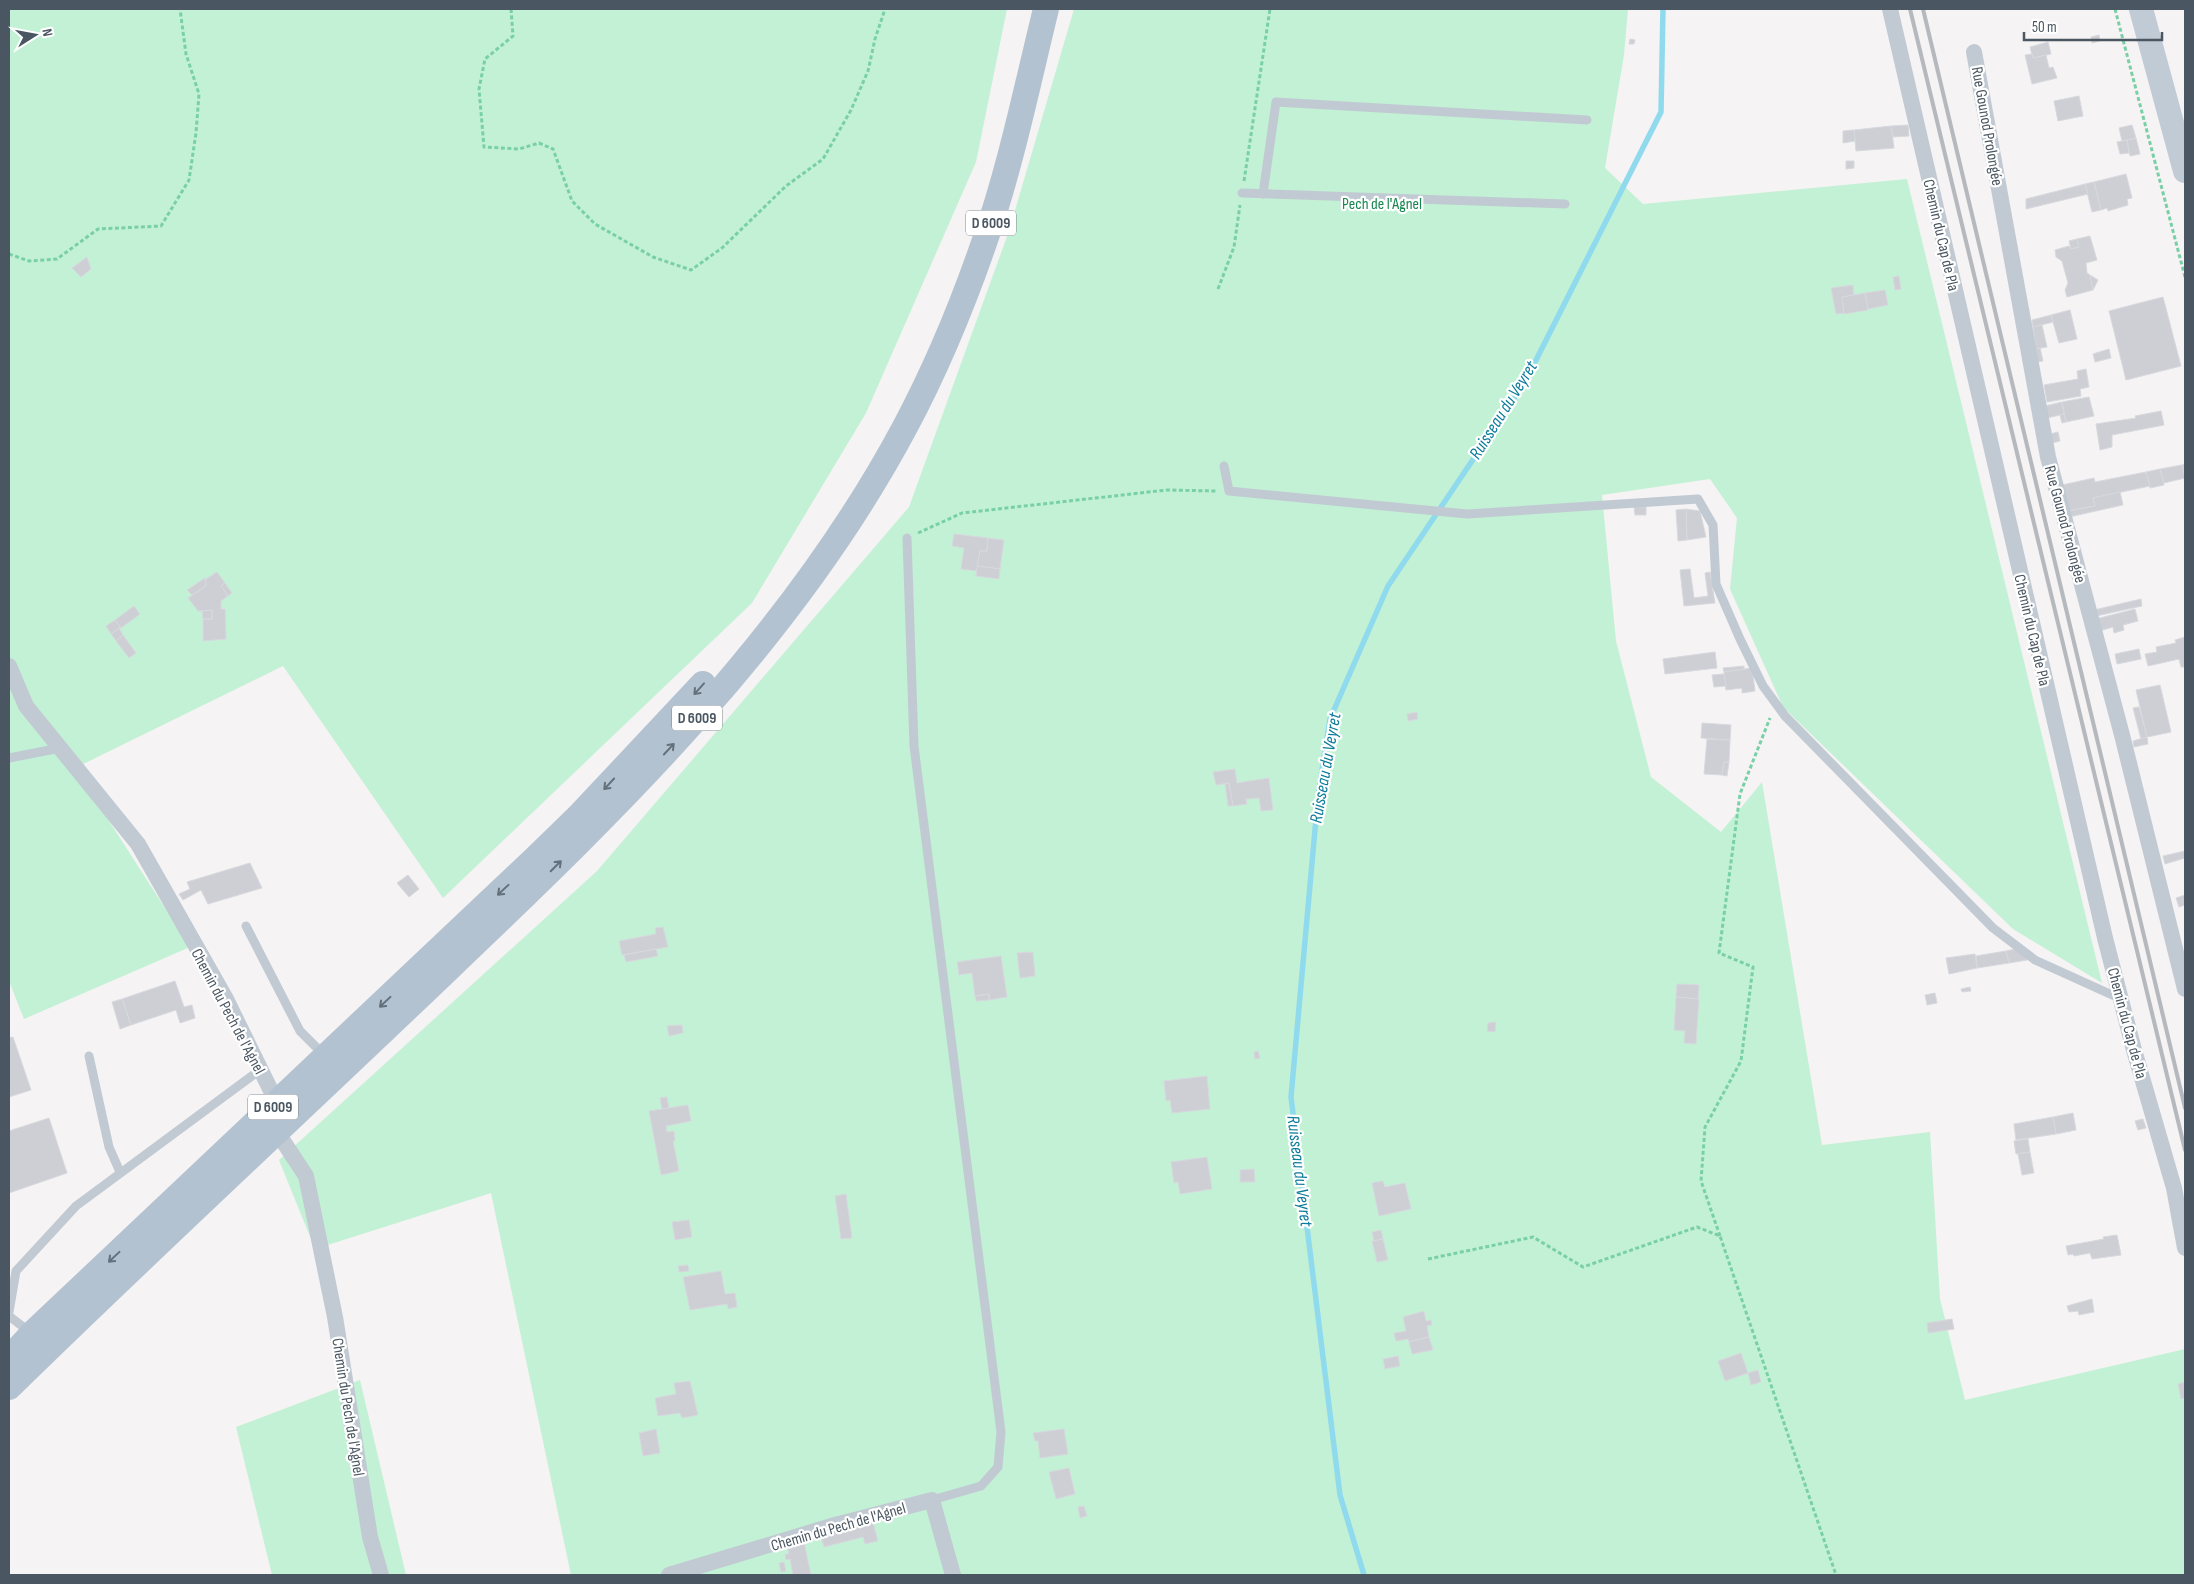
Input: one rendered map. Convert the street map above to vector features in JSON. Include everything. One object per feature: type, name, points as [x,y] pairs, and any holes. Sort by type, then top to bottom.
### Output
[{"type":"main road","name":"D 6009","points":[[14,1368],[49,1334],[128,1270],[277,1117],[345,1053],[581,814],[720,665],[784,586],[853,487],[887,430],[917,373],[974,229],[997,155],[1031,9]]},
{"type":"main road","name":"D 6009","points":[[14,1368],[345,1053],[550,872],[674,744],[758,645],[858,507],[905,426],[930,377],[962,304],[986,237],[1008,163],[1046,9]]},
{"type":"main road","points":[[2143,14],[2185,171]]},
{"type":"street","name":"Chemin du Cap de Pla","points":[[1890,9],[2103,928],[2174,1188],[2185,1248]]},
{"type":"street","name":"Rue Gounod Prolongée","points":[[1974,52],[2048,457],[2122,735],[2185,989]]},
{"type":"street","name":"Chemin du Pech de l'Agnel","points":[[9,666],[26,706],[138,844],[226,999],[260,1070],[277,1117],[306,1176],[335,1317],[370,1537],[382,1575]]},
{"type":"street","name":"Chemin du Pech de l'Agnel","points":[[669,1575],[835,1525],[932,1500]]},
{"type":"street","points":[[932,1500],[953,1575]]},
{"type":"lane","points":[[1263,194],[1276,102],[1587,120]]},
{"type":"lane","points":[[1242,194],[1565,204]]},
{"type":"lane","points":[[1224,466],[1229,491],[1467,514],[1698,499],[1713,525],[1716,584],[1763,686],[1792,723],[1993,928],[2036,960],[2121,999]]},
{"type":"lane","points":[[907,538],[914,746],[1001,1432],[998,1467],[981,1486],[932,1500]]},
{"type":"lane","points":[[9,758],[60,748]]},
{"type":"lane","points":[[246,926],[300,1031],[345,1053]]},
{"type":"lane","points":[[89,1056],[109,1147],[120,1172]]},
{"type":"lane","points":[[9,1312],[16,1271],[76,1206],[260,1070]]},
{"type":"lane","points":[[128,1270],[160,1228],[277,1117]]},
{"type":"lane","points":[[9,1316],[49,1334]]},
{"type":"path","points":[[9,254],[29,261],[57,259],[98,228],[161,226],[189,180],[196,133],[199,94],[186,54],[180,9]]},
{"type":"path","points":[[511,9],[513,36],[485,59],[479,89],[484,147],[519,149],[540,143],[553,149],[563,171],[572,201],[595,224],[653,257],[691,270],[722,248],[786,186],[823,159],[851,110],[868,71],[875,39],[885,9]]},
{"type":"path","points":[[1218,289],[1234,247],[1270,9]]},
{"type":"path","points":[[2115,9],[2185,277]]},
{"type":"path","points":[[907,538],[962,513],[1167,490],[1229,491]]},
{"type":"path","points":[[1776,703],[1740,794],[1719,953],[1753,966],[1741,1061],[1705,1127],[1701,1181],[1836,1575]]},
{"type":"path","points":[[1428,1259],[1533,1237],[1582,1267],[1697,1228],[1720,1236]]},
{"type":"green space","points":[[9,9],[1007,9],[976,162],[866,413],[752,603],[443,898],[283,666],[75,768],[190,947],[24,1019],[9,981]]},
{"type":"green space","name":"Pech de l'Agnel","points":[[1074,9],[1628,9],[1624,55],[1605,168],[1643,204],[1907,179],[2102,983],[2013,929],[1783,707],[1730,589],[1737,518],[1710,479],[1602,495],[1616,641],[1651,777],[1721,832],[1762,782],[1822,1145],[1930,1132],[1940,1299],[1965,1400],[2185,1349],[2185,1575],[571,1575],[491,1193],[315,1249],[279,1160],[597,871],[909,507],[1009,231]]},
{"type":"green space","points":[[360,1380],[406,1575],[272,1575],[236,1427]]},
{"type":"building","points":[[2099,35],[2100,41],[2092,43],[2091,37]]},
{"type":"building","points":[[1630,39],[1635,40],[1634,44],[1629,44]]},
{"type":"building","points":[[2048,42],[2051,54],[2033,58],[2030,47]]},
{"type":"building","points":[[2032,54],[2033,58],[2046,55],[2049,68],[2053,67],[2057,78],[2032,84],[2025,55]]},
{"type":"building","points":[[2079,96],[2083,116],[2058,121],[2054,101]]},
{"type":"building","points":[[1908,125],[1909,136],[1893,137],[1891,126]]},
{"type":"building","points":[[2132,125],[2136,138],[2122,141],[2119,128]]},
{"type":"building","points":[[1891,126],[1894,148],[1856,151],[1854,130]]},
{"type":"building","points":[[1854,130],[1855,141],[1843,143],[1843,131]]},
{"type":"building","points":[[2136,138],[2140,154],[2130,156],[2127,140]]},
{"type":"building","points":[[2127,140],[2129,153],[2120,154],[2117,142]]},
{"type":"building","points":[[1846,161],[1854,161],[1854,168],[1846,169]]},
{"type":"building","points":[[2126,174],[2132,198],[2127,199],[2128,205],[2108,211],[2107,208],[2101,210],[2094,182]]},
{"type":"building","points":[[2094,182],[2101,210],[2092,212],[2085,184]]},
{"type":"building","points":[[2085,184],[2088,194],[2026,209],[2026,199]]},
{"type":"building","points":[[2090,236],[2097,260],[2086,263],[2087,273],[2090,275],[2093,290],[2067,297],[2065,290],[2068,283],[2062,261],[2056,257],[2055,250],[2069,246],[2071,249],[2079,247],[2077,239]]},
{"type":"building","points":[[2077,239],[2079,247],[2071,249],[2069,241]]},
{"type":"building","points":[[87,257],[91,269],[81,277],[72,268]]},
{"type":"building","points":[[2090,275],[2098,280],[2093,290]]},
{"type":"building","points":[[1899,276],[1901,289],[1895,290],[1893,277]]},
{"type":"building","points":[[1853,285],[1854,295],[1842,297],[1844,313],[1836,314],[1831,288]]},
{"type":"building","points":[[1885,290],[1888,305],[1868,309],[1865,293]]},
{"type":"building","points":[[1865,293],[1868,310],[1844,314],[1842,297]]},
{"type":"building","points":[[2163,297],[2181,366],[2126,380],[2109,311]]},
{"type":"building","points":[[2070,310],[2077,339],[2059,343],[2051,315]]},
{"type":"building","points":[[2051,315],[2053,322],[2033,327],[2032,320]]},
{"type":"building","points":[[2042,325],[2047,347],[2036,349],[2033,327]]},
{"type":"building","points":[[2040,348],[2043,361],[2038,362],[2036,349]]},
{"type":"building","points":[[2109,349],[2111,358],[2095,362],[2093,354]]},
{"type":"building","points":[[2086,369],[2089,387],[2080,389],[2081,396],[2047,402],[2044,385],[2078,379],[2077,371]]},
{"type":"building","points":[[2089,397],[2094,416],[2066,422],[2062,402]]},
{"type":"building","points":[[2062,402],[2064,414],[2047,418],[2045,406]]},
{"type":"building","points":[[2161,411],[2164,425],[2112,435],[2112,447],[2100,450],[2096,424],[2136,418],[2135,416]]},
{"type":"building","points":[[2064,414],[2066,422],[2062,423],[2060,415]]},
{"type":"building","points":[[2058,432],[2060,441],[2052,443],[2050,434]]},
{"type":"building","points":[[2185,464],[2185,478],[2182,465]]},
{"type":"building","points":[[2182,465],[2185,478],[2164,483],[2160,469]]},
{"type":"building","points":[[2160,469],[2164,485],[2150,488],[2146,472]]},
{"type":"building","points":[[2146,472],[2150,486],[2093,498],[2095,506],[2068,511],[2062,485],[2094,478],[2095,482]]},
{"type":"building","points":[[2120,492],[2123,505],[2069,517],[2068,511],[2095,506],[2093,498]]},
{"type":"building","points":[[1634,507],[1646,507],[1646,515],[1635,515]]},
{"type":"building","points":[[1686,509],[1700,511],[1706,537],[1687,540]]},
{"type":"building","points":[[1686,509],[1687,540],[1678,541],[1676,510]]},
{"type":"building","points":[[954,534],[988,538],[987,551],[980,551],[977,571],[961,569],[964,548],[952,546]]},
{"type":"building","points":[[988,538],[1004,540],[1000,569],[977,566],[980,551],[987,551]]},
{"type":"building","points":[[977,566],[1000,569],[999,579],[976,576]]},
{"type":"building","points":[[1690,569],[1694,598],[1708,596],[1705,573],[1710,572],[1715,603],[1684,606],[1680,570]]},
{"type":"building","points":[[217,572],[225,583],[221,586],[228,596],[221,601],[221,609],[225,609],[226,639],[203,641],[203,619],[212,619],[212,610],[198,611],[188,598],[206,586],[206,579]]},
{"type":"building","points":[[205,578],[206,586],[192,595],[187,590]]},
{"type":"building","points":[[225,583],[232,593],[228,596],[221,586]]},
{"type":"building","points":[[2141,599],[2142,606],[2096,616],[2094,610]]},
{"type":"building","points":[[134,606],[140,614],[121,628],[115,620]]},
{"type":"building","points":[[2135,609],[2138,621],[2123,625],[2124,630],[2114,633],[2113,627],[2099,631],[2096,619]]},
{"type":"building","points":[[212,610],[212,619],[203,619],[202,611]]},
{"type":"building","points":[[115,620],[121,628],[111,634],[106,626]]},
{"type":"building","points":[[119,628],[123,635],[116,641],[111,634]]},
{"type":"building","points":[[123,635],[136,653],[129,658],[116,641]]},
{"type":"building","points":[[2185,637],[2185,667],[2181,667],[2179,659],[2148,666],[2145,654],[2157,652],[2156,647],[2176,643],[2175,640]]},
{"type":"building","points":[[2139,649],[2141,659],[2117,664],[2115,654]]},
{"type":"building","points":[[1715,652],[1717,668],[1665,674],[1663,659]]},
{"type":"building","points":[[1744,666],[1744,669],[1724,672],[1723,668]]},
{"type":"building","points":[[1752,668],[1755,691],[1742,693],[1742,688],[1726,690],[1724,672]]},
{"type":"building","points":[[1724,674],[1726,686],[1714,687],[1712,675]]},
{"type":"building","points":[[2160,685],[2171,732],[2147,737],[2136,690]]},
{"type":"building","points":[[2139,707],[2147,737],[2141,739],[2133,708]]},
{"type":"building","points":[[1417,712],[1418,719],[1408,721],[1407,714]]},
{"type":"building","points":[[1702,723],[1731,725],[1730,740],[1701,738]]},
{"type":"building","points":[[2147,737],[2148,744],[2134,747],[2133,741]]},
{"type":"building","points":[[1707,739],[1730,740],[1729,762],[1724,762],[1722,775],[1704,774]]},
{"type":"building","points":[[1724,762],[1729,762],[1727,776],[1722,775]]},
{"type":"building","points":[[1235,769],[1237,783],[1269,778],[1273,810],[1261,811],[1259,798],[1246,799],[1247,804],[1233,806],[1229,783],[1216,785],[1213,772]]},
{"type":"building","points":[[1229,783],[1233,806],[1228,806],[1225,784]]},
{"type":"building","points":[[2185,851],[2185,858],[2165,864],[2163,856]]},
{"type":"building","points":[[250,863],[262,888],[208,904],[201,890],[183,900],[179,894],[190,889],[187,882]]},
{"type":"building","points":[[408,875],[419,889],[409,897],[397,883]]},
{"type":"building","points":[[2185,895],[2185,905],[2179,907],[2176,898]]},
{"type":"building","points":[[663,927],[668,947],[622,955],[619,941],[656,934],[655,928]]},
{"type":"building","points":[[656,949],[658,956],[626,962],[624,955]]},
{"type":"building","points":[[2015,949],[2026,956],[2027,960],[2009,963],[2006,951]]},
{"type":"building","points":[[2006,951],[2009,963],[1977,968],[1976,956]]},
{"type":"building","points":[[1033,952],[1035,976],[1020,978],[1017,953]]},
{"type":"building","points":[[1975,954],[1977,968],[1949,974],[1946,958]]},
{"type":"building","points":[[1001,956],[1007,997],[989,1000],[989,994],[975,996],[972,973],[959,975],[957,962]]},
{"type":"building","points":[[175,981],[184,1007],[192,1005],[195,1018],[180,1023],[176,1010],[131,1025],[122,999]]},
{"type":"building","points":[[1677,984],[1699,985],[1698,999],[1676,997]]},
{"type":"building","points":[[1970,987],[1971,991],[1962,992],[1961,989]]},
{"type":"building","points":[[1935,993],[1937,1003],[1927,1005],[1925,995]]},
{"type":"building","points":[[989,994],[989,1000],[976,1001],[975,996]]},
{"type":"building","points":[[1676,997],[1699,999],[1696,1044],[1684,1043],[1685,1031],[1674,1030]]},
{"type":"building","points":[[122,999],[131,1025],[120,1029],[112,1002]]},
{"type":"building","points":[[1496,1022],[1495,1032],[1487,1031],[1488,1023]]},
{"type":"building","points":[[682,1025],[683,1033],[669,1036],[667,1026]]},
{"type":"building","points":[[13,1037],[31,1090],[9,1097],[9,1038]]},
{"type":"building","points":[[1258,1051],[1260,1058],[1255,1059],[1254,1052]]},
{"type":"building","points":[[1207,1076],[1210,1109],[1172,1113],[1170,1100],[1166,1101],[1164,1081]]},
{"type":"building","points":[[667,1097],[669,1108],[662,1109],[660,1098]]},
{"type":"building","points":[[688,1105],[691,1121],[666,1126],[667,1132],[674,1131],[675,1141],[673,1141],[679,1171],[661,1175],[649,1111]]},
{"type":"building","points":[[2073,1113],[2076,1130],[2056,1134],[2053,1117]]},
{"type":"building","points":[[2053,1117],[2056,1134],[2016,1140],[2014,1124]]},
{"type":"building","points":[[49,1118],[67,1173],[9,1193],[9,1131]]},
{"type":"building","points":[[2143,1119],[2146,1128],[2138,1130],[2135,1121]]},
{"type":"building","points":[[2028,1139],[2030,1152],[2016,1154],[2014,1141]]},
{"type":"building","points":[[2030,1152],[2034,1173],[2022,1175],[2018,1154]]},
{"type":"building","points":[[1207,1157],[1212,1189],[1180,1194],[1178,1182],[1174,1183],[1171,1162]]},
{"type":"building","points":[[1254,1169],[1255,1182],[1240,1182],[1240,1170]]},
{"type":"building","points":[[1383,1181],[1385,1187],[1405,1183],[1411,1209],[1379,1216],[1372,1183]]},
{"type":"building","points":[[846,1194],[852,1238],[841,1239],[835,1196]]},
{"type":"building","points":[[689,1220],[692,1237],[675,1240],[672,1222]]},
{"type":"building","points":[[1381,1230],[1383,1239],[1374,1241],[1372,1232]]},
{"type":"building","points":[[2117,1235],[2121,1255],[2092,1259],[2090,1253],[2074,1256],[2073,1254],[2068,1255],[2066,1246]]},
{"type":"building","points":[[1383,1239],[1388,1260],[1377,1262],[1372,1241]]},
{"type":"building","points":[[688,1265],[689,1271],[679,1272],[678,1266]]},
{"type":"building","points":[[721,1271],[725,1294],[735,1293],[737,1307],[728,1309],[727,1304],[690,1310],[683,1277]]},
{"type":"building","points":[[2092,1299],[2094,1312],[2079,1315],[2078,1311],[2069,1312],[2067,1306]]},
{"type":"building","points":[[1424,1311],[1426,1321],[1431,1320],[1432,1325],[1427,1326],[1429,1337],[1409,1342],[1408,1339],[1396,1341],[1394,1333],[1406,1331],[1403,1317]]},
{"type":"building","points":[[1952,1319],[1954,1329],[1928,1333],[1927,1323]]},
{"type":"building","points":[[1429,1337],[1433,1350],[1412,1354],[1409,1342]]},
{"type":"building","points":[[1741,1353],[1748,1373],[1725,1381],[1718,1361]]},
{"type":"building","points":[[1398,1356],[1400,1366],[1385,1369],[1383,1359]]},
{"type":"building","points":[[1758,1370],[1761,1382],[1751,1385],[1748,1373]]},
{"type":"building","points":[[690,1381],[698,1415],[682,1418],[680,1413],[658,1416],[655,1398],[676,1394],[674,1383]]},
{"type":"building","points":[[2185,1382],[2185,1398],[2181,1399],[2178,1384]]},
{"type":"building","points":[[656,1429],[660,1453],[643,1456],[639,1433]]},
{"type":"building","points":[[1064,1429],[1068,1454],[1040,1458],[1038,1441],[1035,1441],[1033,1433]]},
{"type":"building","points":[[1069,1468],[1075,1494],[1056,1499],[1049,1472]]},
{"type":"building","points":[[1084,1506],[1087,1516],[1080,1518],[1078,1507]]},
{"type":"building","points":[[873,1522],[878,1541],[865,1544],[863,1537],[824,1547],[821,1537]]},
{"type":"building","points":[[804,1542],[811,1575],[793,1575],[790,1559],[786,1560],[785,1554],[789,1554],[787,1546]]},
{"type":"building","points":[[784,1562],[786,1571],[781,1572],[779,1563]]},
{"type":"waterway","name":"Ruisseau du Veyret","points":[[1364,1575],[1340,1495],[1291,1097],[1318,796],[1330,719],[1388,586],[1525,382],[1661,112],[1663,9]]},
{"type":"railway","points":[[1910,9],[2185,1150]]},
{"type":"railway","points":[[1923,9],[2185,1108]]}]
